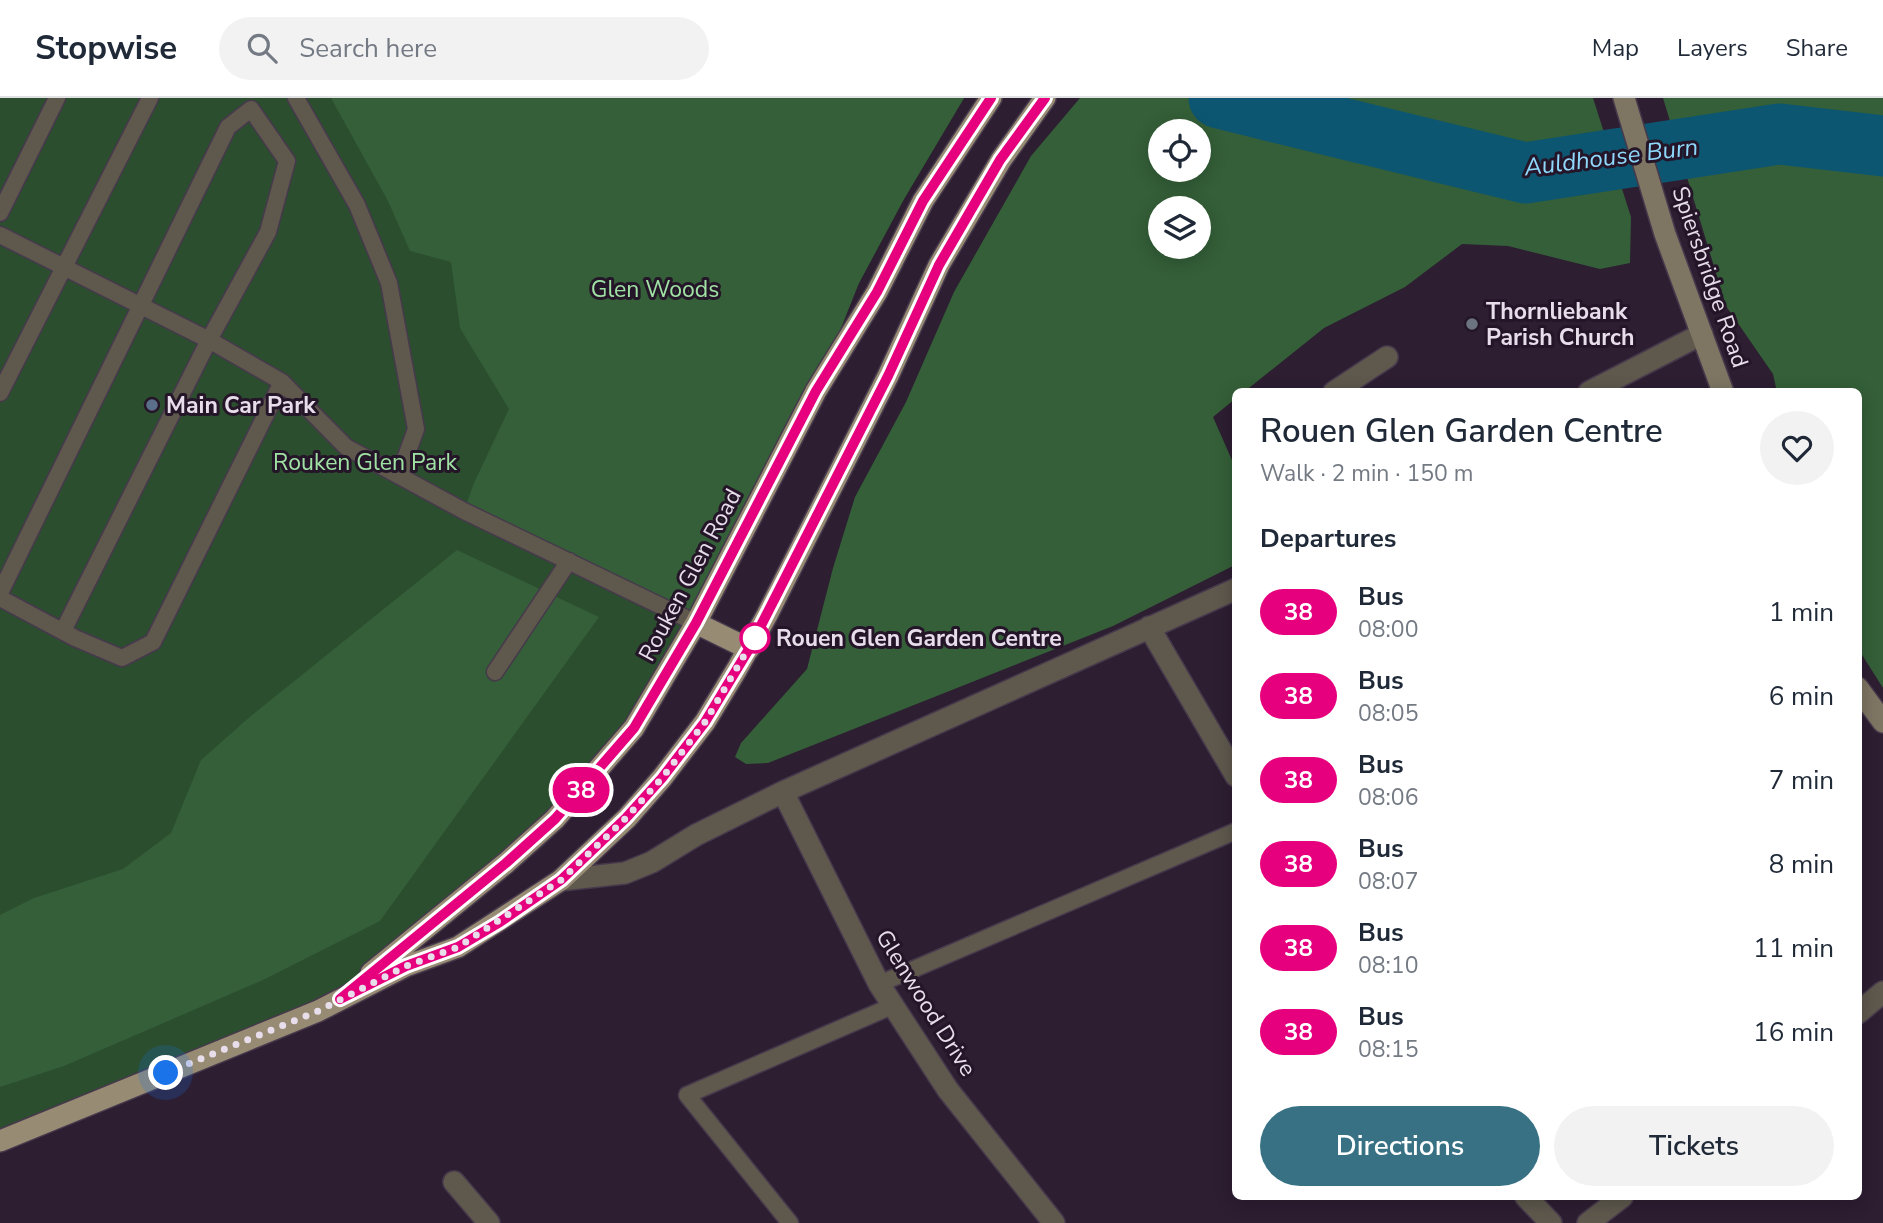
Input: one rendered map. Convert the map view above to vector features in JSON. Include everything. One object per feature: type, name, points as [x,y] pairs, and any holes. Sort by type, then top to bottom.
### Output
[{"type":"main road","name":"Rouken Glen Road","points":[[340,999],[506,863],[555,819],[634,728],[696,623],[816,391],[877,292],[923,201],[991,98]]},
{"type":"main road","name":"Rouken Glen Road","points":[[0,1141],[318,1011],[406,966],[458,947],[561,880],[626,818],[662,778],[705,722],[749,649],[888,376],[939,265],[1000,160],[1045,98]]},
{"type":"main road","name":"Spiersbridge Road","points":[[1624,98],[1665,234],[1722,388]]},
{"type":"main road","points":[[696,623],[749,649]]},
{"type":"main road","points":[[1862,693],[1883,722]]},
{"type":"street","points":[[1597,388],[1702,334]]},
{"type":"street","points":[[1340,388],[1387,357]]},
{"type":"street","name":"Rouken Glen Road","points":[[561,880],[625,873],[652,862],[696,835],[783,792],[1232,591]]},
{"type":"street","points":[[1149,627],[1232,769]]},
{"type":"street","name":"Glenwood Drive","points":[[783,792],[878,984],[947,1090],[1054,1223]]},
{"type":"street","points":[[1862,1010],[1883,992]]},
{"type":"street","points":[[454,1182],[489,1223]]},
{"type":"street","points":[[1529,1200],[1551,1223]]},
{"type":"street","points":[[1588,1223],[1618,1200]]},
{"type":"lane","points":[[0,214],[57,98]]},
{"type":"lane","points":[[0,393],[150,98]]},
{"type":"lane","points":[[296,98],[357,205],[389,283],[416,429],[399,477]]},
{"type":"lane","points":[[63,631],[209,340],[268,232],[287,161],[251,109],[228,127],[0,596],[63,631],[122,659],[153,642],[282,382]]},
{"type":"lane","points":[[0,235],[209,340],[282,382],[346,447],[399,477],[696,623]]},
{"type":"lane","points":[[495,672],[569,561]]},
{"type":"lane","points":[[878,984],[1232,833]]},
{"type":"lane","points":[[790,1223],[687,1095],[892,1006]]},
{"type":"green space","name":"Rouken Glen Park","points":[[0,98],[964,98],[904,199],[859,283],[661,684],[596,774],[415,938],[318,1011],[0,1141]]},
{"type":"green space","name":"Glen Woods","points":[[331,98],[964,98],[904,199],[859,283],[816,391],[696,623],[464,511],[474,483],[509,409],[460,328],[451,262],[410,251],[388,201]]},
{"type":"green space","points":[[1080,98],[1593,98],[1631,217],[1630,263],[1600,269],[1508,246],[1462,244],[1405,287],[1324,328],[1249,388],[1232,388],[1232,401],[1213,417],[1232,460],[1232,566],[1113,626],[768,763],[746,764],[735,757],[741,743],[807,669],[833,568],[855,497],[906,402],[954,292],[1031,156]]},
{"type":"green space","points":[[1663,98],[1883,98],[1883,688],[1862,655],[1862,388],[1776,388],[1773,374],[1726,306]]},
{"type":"green space","points":[[457,550],[599,617],[380,921],[263,980],[64,1066],[0,1087],[0,915],[34,898],[123,869],[171,833],[201,760],[252,715]]},
{"type":"waterway","name":"Auldhouse Burn","points":[[1219,98],[1525,173],[1780,134],[1883,146]]},
{"type":"bus line","name":"38","points":[[991,98],[923,201],[877,292],[816,391],[696,623],[634,728],[555,819],[506,863],[340,999],[406,966],[458,947],[500,922],[561,880],[626,818],[662,778],[705,722],[749,649],[888,376],[939,265],[1000,160],[1045,98]]},
{"type":"place","name":"Thornliebank Parish Church","points":[[1472,324]]},
{"type":"place","name":"Main Car Park","points":[[152,405]]},
{"type":"place","name":"Rouen Glen Garden Centre","points":[[755,638]]},
{"type":"route","points":[[166,1073],[318,1011],[406,966],[458,947],[561,880],[626,818],[662,778],[705,722],[758,632],[755,638]]}]
